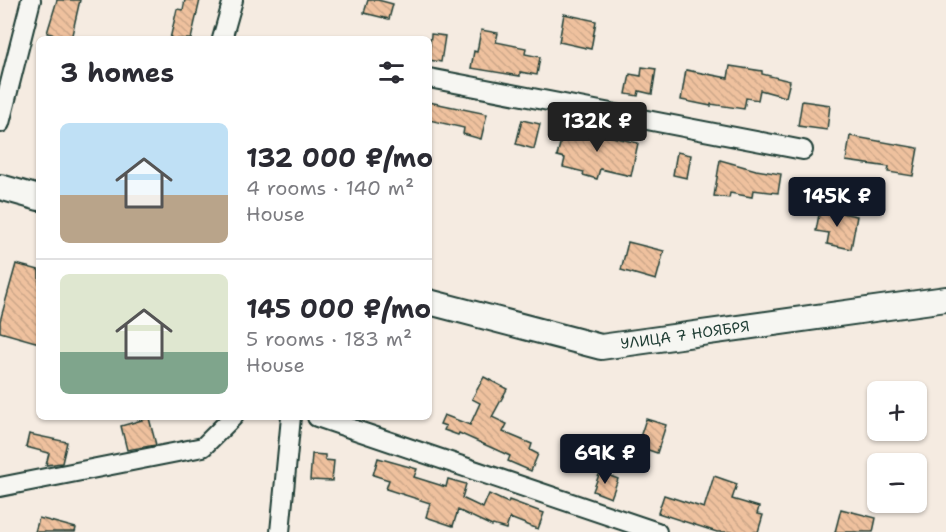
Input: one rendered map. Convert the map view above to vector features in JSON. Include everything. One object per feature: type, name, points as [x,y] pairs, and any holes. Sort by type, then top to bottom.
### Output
[{"type":"main road","points":[[0,187],[36,197]]},
{"type":"main road","name":"УЛИЦА 7 НОЯБРЯ","points":[[432,303],[601,347],[946,299]]},
{"type":"street","points":[[0,123],[31,0]]},
{"type":"street","points":[[223,36],[233,0]]},
{"type":"street","points":[[432,79],[803,150]]},
{"type":"street","points":[[0,487],[203,447],[230,420]]},
{"type":"street","points":[[280,532],[291,420]]},
{"type":"street","points":[[326,420],[657,532]]},
{"type":"building","points":[[57,0],[80,0],[72,36],[47,33]]},
{"type":"building","points":[[185,0],[200,0],[192,36],[171,36],[177,9],[183,10]]},
{"type":"building","points":[[368,0],[393,4],[389,19],[364,13]]},
{"type":"building","points":[[564,14],[596,21],[591,49],[559,42]]},
{"type":"building","points":[[481,30],[498,33],[496,42],[526,48],[525,54],[540,57],[537,75],[520,72],[520,76],[471,68]]},
{"type":"building","points":[[431,34],[445,36],[441,62],[432,60]]},
{"type":"building","points":[[730,66],[762,71],[762,74],[790,81],[786,97],[760,90],[758,100],[746,98],[744,109],[681,100],[686,70],[728,78]]},
{"type":"building","points":[[642,67],[656,69],[652,94],[639,91],[638,96],[626,94],[630,74],[641,76]]},
{"type":"building","points":[[802,101],[830,105],[827,130],[798,126]]},
{"type":"building","points":[[432,103],[487,114],[481,139],[463,134],[464,128],[432,121]]},
{"type":"building","points":[[522,120],[540,124],[534,149],[516,144]]},
{"type":"building","points":[[574,128],[638,143],[631,176],[600,169],[597,179],[583,175],[584,172],[563,167],[565,158],[557,156],[563,132],[573,134]]},
{"type":"building","points":[[850,136],[918,148],[913,176],[888,172],[889,167],[846,161]]},
{"type":"building","points":[[677,152],[691,155],[687,178],[673,175]]},
{"type":"building","points":[[720,160],[781,174],[778,193],[753,190],[752,197],[730,193],[729,198],[714,196]]},
{"type":"building","points":[[820,209],[857,216],[851,249],[827,244],[829,233],[816,231]]},
{"type":"building","points":[[628,242],[664,251],[656,280],[621,270]]},
{"type":"building","points":[[16,264],[36,269],[36,342],[0,332],[0,321]]},
{"type":"building","points":[[484,377],[507,389],[492,417],[507,424],[503,432],[532,444],[530,450],[538,454],[531,471],[508,461],[510,456],[459,433],[458,435],[444,430],[446,426],[440,424],[444,415],[470,425],[480,403],[472,399]]},
{"type":"building","points":[[646,419],[666,425],[657,453],[637,446]]},
{"type":"building","points":[[150,420],[156,445],[127,450],[121,426]]},
{"type":"building","points":[[29,434],[67,442],[62,463],[46,465],[49,453],[26,447]]},
{"type":"building","points":[[312,454],[325,455],[325,460],[334,461],[332,481],[310,480]]},
{"type":"building","points":[[378,458],[417,469],[414,477],[446,487],[448,479],[466,484],[462,498],[483,508],[489,494],[508,503],[509,500],[544,513],[538,529],[510,518],[506,529],[492,526],[458,510],[453,526],[426,517],[430,503],[386,489],[389,480],[373,475]]},
{"type":"building","points":[[600,472],[618,479],[611,498],[593,491]]},
{"type":"building","points":[[714,476],[737,484],[732,499],[759,507],[757,514],[763,515],[758,532],[717,532],[658,513],[664,495],[704,508]]},
{"type":"building","points":[[841,509],[876,518],[873,532],[835,532]]},
{"type":"building","points":[[39,518],[76,528],[75,532],[35,532]]}]
